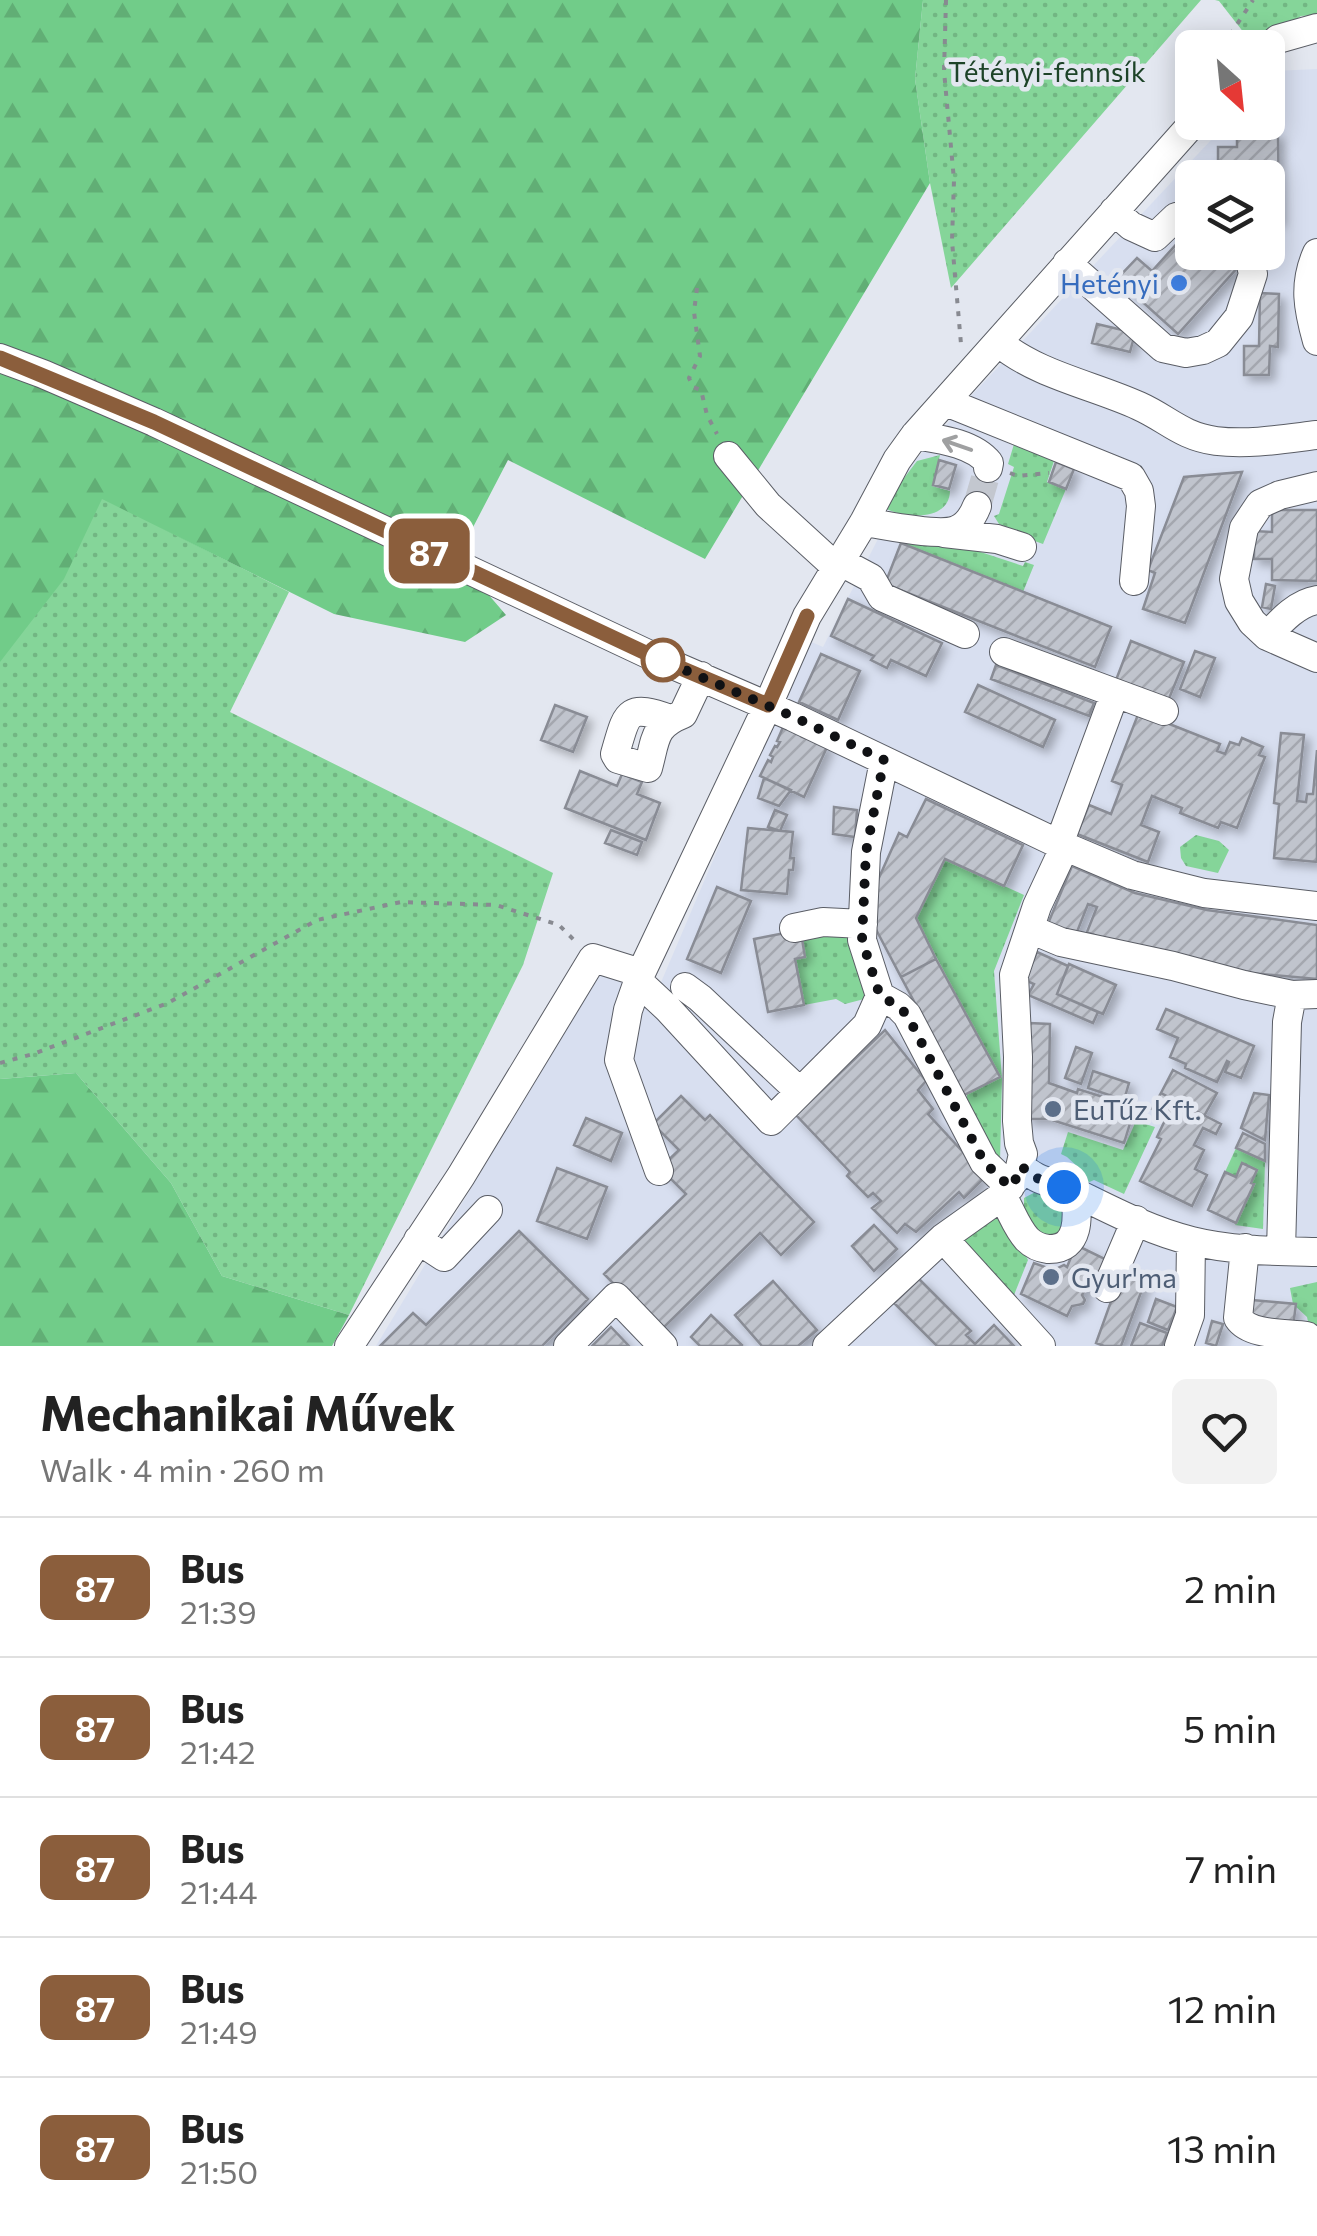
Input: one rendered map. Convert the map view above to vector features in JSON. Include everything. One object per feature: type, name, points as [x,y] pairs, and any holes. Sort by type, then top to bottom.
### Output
[{"type":"street","points":[[1285,37],[1317,28]]},
{"type":"street","points":[[659,1171],[619,1060],[628,1010],[807,616],[915,436],[1178,140]]},
{"type":"street","points":[[1114,211],[1131,226],[1155,237],[1175,218]]},
{"type":"street","points":[[1317,253],[1308,272],[1308,312],[1317,341]]},
{"type":"street","points":[[1067,263],[1164,348],[1186,352],[1218,343],[1239,317],[1252,270]]},
{"type":"street","points":[[998,342],[1032,366],[1145,408],[1181,432],[1216,441],[1250,442],[1317,435]]},
{"type":"street","points":[[0,358],[154,422],[1132,875],[1204,893],[1317,906]]},
{"type":"street","points":[[946,402],[1131,476],[1141,506],[1134,581]]},
{"type":"street","points":[[915,436],[944,440],[982,454],[988,467]]},
{"type":"street","points":[[728,456],[745,492],[768,505],[839,565],[879,567],[882,597],[965,634]]},
{"type":"street","points":[[1317,486],[1260,504],[1244,528],[1234,580],[1239,601],[1252,622],[1268,636],[1317,658]]},
{"type":"street","points":[[942,533],[957,530],[968,522],[977,506]]},
{"type":"street","points":[[864,522],[996,538],[1022,547]]},
{"type":"street","points":[[1268,636],[1287,615],[1311,599],[1317,600]]},
{"type":"street","points":[[1004,652],[1164,712]]},
{"type":"street","points":[[670,719],[683,714],[701,676]]},
{"type":"street","points":[[1075,1193],[1078,1214],[1070,1242],[1043,1249],[1030,1243],[1012,1211],[1011,1183],[1023,1154],[1017,1120],[1014,975],[1115,694]]},
{"type":"street","points":[[349,1346],[461,1176],[592,958],[640,977],[771,1121],[867,1025],[880,996],[862,940],[866,852],[884,760]]},
{"type":"street","points":[[794,928],[823,922],[863,924]]},
{"type":"street","points":[[1030,929],[1061,942],[1244,985],[1305,995],[1287,1022],[1281,1251]]},
{"type":"street","points":[[685,987],[799,1092]]},
{"type":"street","points":[[880,996],[907,1015],[984,1162],[1011,1183]]},
{"type":"street","points":[[842,1341],[943,1238],[1011,1183],[1030,1176],[1191,1241],[1317,1252]]},
{"type":"street","points":[[418,1240],[444,1257],[488,1210]]},
{"type":"street","points":[[1107,1288],[1136,1220]]},
{"type":"street","points":[[943,1238],[1042,1346]]},
{"type":"street","points":[[1179,1346],[1190,1315],[1191,1241]]},
{"type":"street","points":[[1244,1248],[1238,1318],[1241,1324],[1250,1329],[1307,1336]]},
{"type":"street","points":[[568,1346],[616,1297],[663,1346]]},
{"type":"path","points":[[946,0],[944,71],[954,180],[952,242],[961,346],[969,376]]},
{"type":"path","points":[[1233,30],[1253,0]]},
{"type":"path","points":[[697,288],[694,312],[700,356],[689,378],[693,387],[702,390],[707,415],[728,456]]},
{"type":"path","points":[[988,467],[1018,476],[1049,473]]},
{"type":"path","points":[[0,1063],[168,1003],[317,920],[401,902],[496,905],[559,925],[592,958]]},
{"type":"shaded area","points":[[1317,69],[1317,1346],[376,1346],[601,973],[659,987],[807,640],[823,647],[881,533],[880,508],[915,461],[1175,178],[1175,270],[1285,270],[1285,160],[1192,160],[1211,140],[1285,140],[1285,70]]},
{"type":"green space","points":[[0,0],[923,0],[915,79],[930,183],[705,559],[508,460],[457,558],[506,615],[465,642],[334,614],[102,499],[64,579],[0,662]]},
{"type":"green space","name":"Tétényi-fennsík","points":[[923,0],[1201,0],[951,288],[915,79]]},
{"type":"green space","points":[[1215,0],[1317,0],[1317,15],[1301,16],[1281,30],[1242,30]]},
{"type":"green space","points":[[0,394],[162,528],[289,592],[230,712],[553,873],[523,965],[349,1315],[222,1276],[171,1183],[76,1073],[0,1079]]},
{"type":"green space","points":[[1014,444],[1054,461],[1047,482],[1066,489],[1043,544],[999,524],[994,516],[999,514],[1014,467],[1008,464]]},
{"type":"green space","points":[[940,455],[932,486],[950,491],[942,508],[913,515],[882,507],[917,461]]},
{"type":"green space","points":[[880,535],[950,542],[1023,566],[1025,562],[1034,565],[1023,592]]},
{"type":"green space","points":[[1196,835],[1219,841],[1229,850],[1218,873],[1186,866],[1181,858],[1180,847]]},
{"type":"green space","points":[[945,859],[1024,895],[994,971],[1002,1079],[1000,1162],[992,1163],[967,1101],[967,1094],[999,1077],[916,918]]},
{"type":"green space","points":[[851,930],[868,998],[845,1004],[836,999],[804,1005],[795,959],[805,957],[801,933]]},
{"type":"green space","points":[[76,1073],[171,1183],[222,1276],[349,1315],[332,1346],[0,1346],[0,1079]]},
{"type":"green space","points":[[1136,1121],[1155,1127],[1124,1194],[1094,1180],[1085,1184],[1080,1181],[1079,1168],[1061,1154],[1068,1132],[1123,1150]]},
{"type":"green space","points":[[1236,1148],[1265,1162],[1263,1229],[1235,1225],[1257,1170],[1243,1163],[1236,1177],[1225,1172]]},
{"type":"green space","points":[[1039,1190],[1066,1200],[1063,1237],[1040,1237],[1024,1212],[1024,1198]]},
{"type":"green space","points":[[995,1212],[1006,1217],[1028,1260],[1014,1295],[963,1241]]},
{"type":"green space","points":[[1317,1282],[1317,1346],[1302,1346],[1311,1336],[1307,1317],[1293,1304],[1290,1288]]},
{"type":"building","points":[[1237,140],[1278,140],[1278,160],[1218,160],[1218,147],[1237,147]]},
{"type":"building","points":[[1175,246],[1175,270],[1235,270],[1178,334],[1117,279],[1137,258],[1152,271]]},
{"type":"building","points":[[1260,293],[1279,294],[1278,347],[1270,346],[1269,375],[1244,375],[1244,346],[1259,346]]},
{"type":"building","points":[[1097,324],[1135,333],[1130,352],[1092,343]]},
{"type":"building","points":[[939,460],[956,465],[949,489],[933,485]]},
{"type":"building","points":[[1056,462],[1074,469],[1066,489],[1049,482]]},
{"type":"building","points":[[1242,472],[1185,623],[1143,609],[1155,573],[1148,570],[1184,477]]},
{"type":"building","points":[[1272,510],[1317,510],[1317,581],[1272,580],[1272,559],[1254,559],[1254,531],[1272,532]]},
{"type":"building","points":[[901,543],[1111,627],[1095,667],[885,584]]},
{"type":"building","points":[[1266,584],[1275,586],[1271,609],[1262,607]]},
{"type":"building","points":[[848,599],[942,643],[926,676],[891,660],[887,668],[871,660],[874,656],[831,636]]},
{"type":"building","points":[[1131,641],[1184,662],[1168,701],[1116,680]]},
{"type":"building","points":[[1195,651],[1215,658],[1200,697],[1180,689]]},
{"type":"building","points":[[821,654],[860,671],[838,720],[799,702]]},
{"type":"building","points":[[996,665],[1094,703],[1089,716],[991,679]]},
{"type":"building","points":[[978,685],[1055,720],[1043,747],[965,712]]},
{"type":"building","points":[[555,705],[587,717],[573,752],[541,740]]},
{"type":"building","points":[[1139,712],[1220,744],[1217,751],[1225,754],[1230,742],[1239,745],[1242,738],[1263,747],[1259,755],[1265,757],[1237,828],[1221,822],[1218,828],[1180,813],[1182,808],[1152,796],[1141,825],[1159,832],[1148,862],[1077,834],[1089,805],[1111,814],[1122,785],[1112,781]]},
{"type":"building","points":[[784,725],[803,734],[802,737],[828,745],[804,797],[760,776],[768,760],[771,762],[770,755],[780,742],[777,741]]},
{"type":"building","points":[[1281,733],[1304,735],[1297,801],[1306,802],[1307,794],[1313,794],[1317,750],[1317,862],[1274,858],[1279,804],[1274,803]]},
{"type":"building","points":[[580,771],[617,786],[622,774],[642,782],[637,794],[660,803],[646,840],[565,808]]},
{"type":"building","points":[[764,778],[791,790],[779,806],[758,798]]},
{"type":"building","points":[[926,799],[1023,845],[1004,886],[945,859],[916,918],[936,959],[901,977],[870,918],[869,900],[899,833],[907,837]]},
{"type":"building","points":[[834,807],[857,810],[855,837],[833,834]]},
{"type":"building","points":[[775,810],[787,815],[780,831],[768,827]]},
{"type":"building","points":[[748,828],[793,832],[793,870],[789,870],[787,894],[741,890]]},
{"type":"building","points":[[611,830],[642,842],[637,855],[605,843]]},
{"type":"building","points":[[1072,866],[1135,893],[1207,910],[1317,925],[1317,979],[1218,970],[1111,942],[1087,932],[1097,907],[1088,904],[1075,937],[1047,926]]},
{"type":"building","points":[[717,887],[751,901],[721,973],[687,959]]},
{"type":"building","points":[[801,933],[805,957],[795,959],[804,1005],[768,1012],[754,939]]},
{"type":"building","points":[[1037,952],[1068,966],[1057,994],[1098,1012],[1093,1023],[1028,995],[1034,984],[1025,980]]},
{"type":"building","points":[[936,959],[1000,1077],[964,1095],[901,977]]},
{"type":"building","points":[[1069,964],[1116,985],[1103,1014],[1057,994]]},
{"type":"building","points":[[1166,1009],[1254,1046],[1241,1078],[1225,1072],[1227,1061],[1217,1082],[1170,1057],[1178,1038],[1157,1029]]},
{"type":"building","points":[[1029,1023],[1050,1024],[1049,1083],[1135,1107],[1124,1143],[1049,1119],[1027,1119]]},
{"type":"building","points":[[885,1030],[926,1081],[918,1090],[933,1109],[928,1114],[974,1164],[982,1180],[964,1198],[959,1192],[916,1232],[905,1224],[897,1233],[872,1208],[881,1201],[873,1193],[868,1197],[847,1176],[850,1172],[796,1115]]},
{"type":"building","points":[[1076,1047],[1092,1053],[1081,1084],[1065,1078]]},
{"type":"building","points":[[1173,1070],[1217,1093],[1204,1116],[1161,1093]]},
{"type":"building","points":[[1093,1071],[1129,1083],[1124,1100],[1088,1088]]},
{"type":"building","points":[[1161,1093],[1221,1124],[1216,1134],[1203,1128],[1194,1145],[1204,1150],[1195,1169],[1207,1175],[1192,1206],[1140,1181],[1161,1139],[1157,1137],[1167,1116],[1152,1109]]},
{"type":"building","points":[[1254,1093],[1269,1095],[1265,1140],[1241,1128]]},
{"type":"building","points":[[681,1096],[705,1120],[710,1115],[814,1222],[781,1255],[760,1233],[660,1331],[604,1274],[686,1194],[660,1168],[679,1150],[653,1124]]},
{"type":"building","points":[[586,1118],[622,1133],[611,1161],[574,1145]]},
{"type":"building","points":[[1243,1133],[1265,1144],[1265,1161],[1236,1148]]},
{"type":"building","points":[[1242,1163],[1257,1170],[1236,1223],[1208,1210],[1225,1172],[1236,1177]]},
{"type":"building","points":[[557,1168],[607,1187],[587,1239],[537,1221]]},
{"type":"building","points":[[874,1225],[897,1249],[874,1271],[852,1246]]},
{"type":"building","points":[[519,1231],[588,1299],[542,1346],[380,1346],[413,1313],[426,1325]]},
{"type":"building","points":[[1076,1245],[1105,1259],[1093,1286],[1088,1285],[1082,1295],[1083,1304],[1072,1306],[1067,1316],[1021,1294],[1034,1263],[1056,1271],[1067,1267]]},
{"type":"building","points":[[1122,1271],[1146,1279],[1121,1346],[1104,1346],[1096,1343]]},
{"type":"building","points":[[919,1279],[971,1331],[966,1335],[975,1344],[994,1325],[1014,1346],[937,1346],[894,1303]]},
{"type":"building","points":[[773,1281],[817,1330],[798,1346],[762,1346],[735,1315]]},
{"type":"building","points":[[1156,1299],[1177,1307],[1168,1330],[1148,1322]]},
{"type":"building","points":[[1252,1300],[1296,1304],[1293,1327],[1249,1323]]},
{"type":"building","points":[[711,1315],[741,1346],[700,1346],[691,1337]]},
{"type":"building","points":[[1212,1321],[1223,1324],[1216,1346],[1206,1343]]},
{"type":"building","points":[[1140,1323],[1167,1333],[1162,1346],[1131,1346]]},
{"type":"building","points":[[611,1327],[629,1346],[592,1346]]},
{"type":"tunnel","points":[[977,506],[988,468]]},
{"type":"bus line","name":"87","points":[[0,358],[154,422],[650,655],[768,705],[807,616]]},
{"type":"place","name":"Hetényi","points":[[1179,283]]},
{"type":"place","name":"EuTűz Kft.","points":[[1053,1109]]},
{"type":"place","name":"Gyur'ma","points":[[1051,1277]]},
{"type":"route","points":[[663,660],[650,655],[884,760],[866,852],[862,940],[880,996],[907,1015],[992,1172],[1010,1187],[1022,1166],[1030,1176],[1064,1187]]}]
